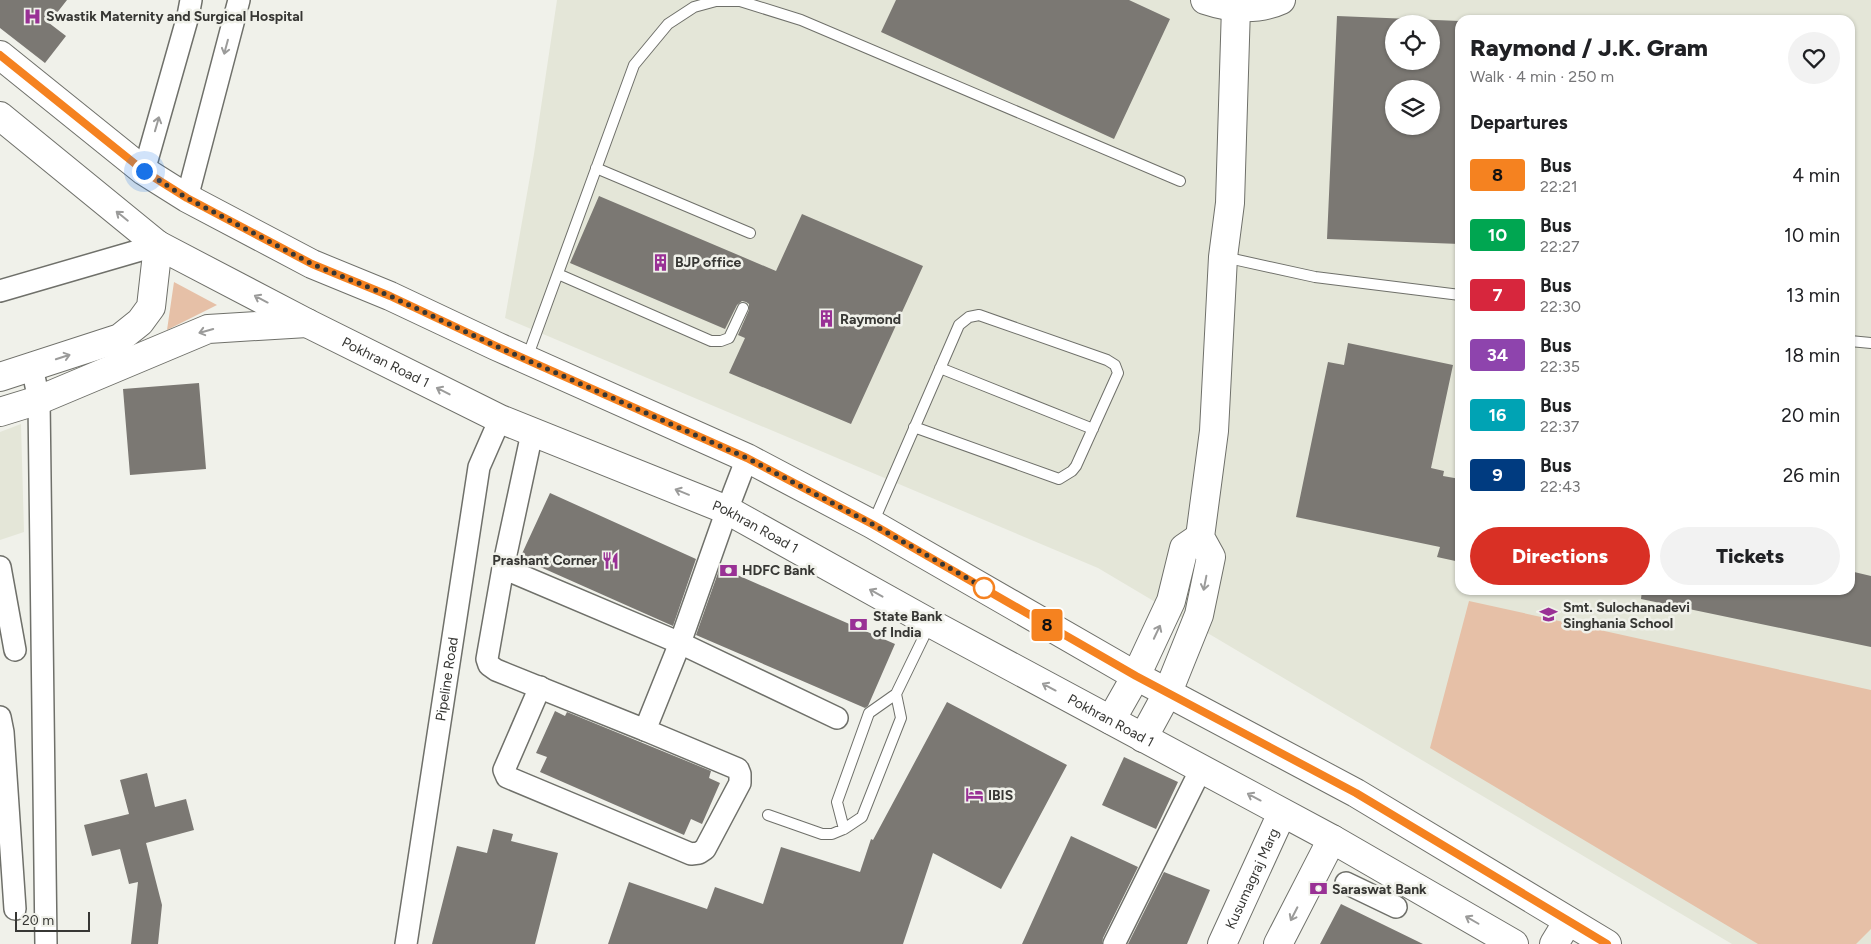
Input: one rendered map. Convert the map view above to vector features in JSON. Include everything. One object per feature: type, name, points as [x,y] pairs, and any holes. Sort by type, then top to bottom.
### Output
[{"type":"main road","points":[[1204,0],[1236,7],[1256,6],[1281,0]]},
{"type":"main road","points":[[1143,738],[1168,692],[1199,615],[1211,557],[1200,537],[1214,431],[1223,257],[1230,203],[1236,7]]},
{"type":"main road","points":[[0,55],[144,171],[187,198],[312,264],[390,296],[496,346],[747,458],[872,524],[1136,676],[1356,793],[1607,944]]},
{"type":"main road","name":"Pokhran Road 1","points":[[6,125],[158,245],[307,323],[493,416],[727,510],[930,623],[1282,812],[1514,944]]},
{"type":"main road","points":[[0,377],[120,338],[140,322],[151,307],[158,245]]},
{"type":"main road","points":[[0,412],[39,400],[208,329],[307,323]]},
{"type":"main road","points":[[1111,720],[1136,676],[1171,601],[1184,548],[1200,537]]},
{"type":"main road","name":"Kusumagraj Marg","points":[[1222,944],[1282,812]]},
{"type":"main road","points":[[1278,944],[1332,840]]},
{"type":"main road","points":[[1554,944],[1568,921]]},
{"type":"street","points":[[144,171],[191,0]]},
{"type":"street","points":[[187,198],[238,0]]},
{"type":"street","points":[[0,291],[158,245]]},
{"type":"street","points":[[32,366],[39,400],[46,944]]},
{"type":"street","name":"Pipeline Road","points":[[406,944],[479,468],[493,416]]},
{"type":"street","points":[[532,433],[503,568],[488,660],[489,666],[645,730],[738,770],[740,783],[705,849],[699,853],[691,854],[507,777],[504,770],[540,687]]},
{"type":"street","points":[[645,730],[680,643],[747,458]]},
{"type":"street","points":[[0,567],[7,653],[42,648]]},
{"type":"street","points":[[503,568],[680,643],[837,718]]},
{"type":"street","points":[[0,718],[3,732],[7,908],[45,912]]},
{"type":"street","points":[[1114,944],[1201,769]]},
{"type":"street","points":[[1346,883],[1394,912],[1409,884]]},
{"type":"lane","points":[[527,360],[634,65],[668,24],[694,7],[716,1],[740,1],[801,20],[1180,181]]},
{"type":"lane","points":[[596,168],[750,233]]},
{"type":"lane","points":[[1223,257],[1315,277],[1455,294]]},
{"type":"lane","points":[[558,274],[711,340],[721,341],[729,338],[743,308]]},
{"type":"lane","points":[[872,524],[914,426],[959,325],[968,317],[980,315],[1107,360],[1115,365],[1118,373],[1076,466],[1060,479],[914,426]]},
{"type":"lane","points":[[1855,341],[1871,343]]},
{"type":"lane","points":[[940,368],[1093,429]]},
{"type":"lane","points":[[844,829],[837,802],[869,713],[896,694],[930,623]]},
{"type":"lane","points":[[768,815],[822,834],[832,834],[844,829],[862,816],[901,718],[896,694]]},
{"type":"shaded area","points":[[557,0],[1871,0],[1871,944],[1732,944],[1098,568],[505,318],[534,154]]},
{"type":"shaded area","points":[[174,282],[217,305],[167,330]]},
{"type":"shaded area","points":[[21,424],[24,532],[0,540],[0,432]]},
{"type":"shaded area","points":[[1469,601],[1871,690],[1871,929],[1856,944],[1758,944],[1430,748]]},
{"type":"building","points":[[0,0],[67,0],[49,23],[66,36],[45,63],[0,28]]},
{"type":"building","points":[[896,0],[1129,0],[1170,19],[1114,139],[881,32]]},
{"type":"building","points":[[1337,16],[1385,18],[1385,70],[1440,70],[1440,20],[1455,21],[1455,244],[1327,239]]},
{"type":"building","name":"Raymond","points":[[599,196],[776,271],[802,214],[923,266],[851,424],[729,373],[745,338],[738,335],[749,310],[749,304],[746,302],[742,301],[737,305],[725,329],[570,263]]},
{"type":"building","points":[[1348,343],[1453,365],[1431,468],[1444,471],[1443,476],[1455,478],[1455,561],[1437,557],[1440,547],[1296,517],[1328,362],[1344,365]]},
{"type":"building","points":[[199,383],[206,469],[130,475],[123,389]]},
{"type":"building","name":"Prashant Corner","points":[[550,493],[696,559],[673,626],[520,558]]},
{"type":"building","points":[[719,570],[734,576],[735,574],[895,644],[868,706],[865,708],[696,635]]},
{"type":"building","points":[[1855,572],[1871,576],[1871,647],[1641,599],[1641,595],[1855,595]]},
{"type":"building","points":[[947,702],[1067,765],[1001,889],[933,853],[903,944],[608,944],[629,882],[707,909],[715,887],[763,904],[781,847],[860,872],[871,839],[873,840]]},
{"type":"building","points":[[555,711],[565,716],[567,712],[711,771],[709,778],[720,783],[702,824],[691,819],[684,835],[540,772],[547,757],[536,753]]},
{"type":"building","points":[[1124,757],[1178,782],[1156,829],[1102,805]]},
{"type":"building","points":[[147,773],[155,807],[186,799],[194,830],[146,843],[162,905],[158,944],[131,944],[138,882],[129,884],[120,849],[92,856],[84,825],[129,814],[120,780]]},
{"type":"building","points":[[493,829],[513,834],[511,841],[558,853],[535,944],[432,944],[457,846],[487,853]]},
{"type":"building","points":[[1071,836],[1138,867],[1103,938],[1102,944],[1022,944]]},
{"type":"building","points":[[1164,872],[1210,890],[1187,944],[1128,944]]},
{"type":"building","points":[[1341,904],[1423,944],[1320,944]]},
{"type":"bus line","name":"8","points":[[0,55],[144,171],[187,198],[312,264],[390,296],[496,346],[747,458],[872,524],[1136,676],[1356,793],[1607,944]]},
{"type":"place","name":"Swastik Maternity and Surgical Hospital","points":[[32,16]]},
{"type":"place","name":"BJP office","points":[[661,262]]},
{"type":"place","name":"Raymond","points":[[826,319]]},
{"type":"place","name":"Prashant Corner","points":[[611,560]]},
{"type":"place","name":"HDFC Bank","points":[[728,570]]},
{"type":"place","name":"Smt. Sulochanadevi Singhania School","points":[[1549,615]]},
{"type":"place","name":"State Bank of India","points":[[859,624]]},
{"type":"place","name":"IBIS","points":[[974,795]]},
{"type":"place","name":"Saraswat Bank","points":[[1318,889]]},
{"type":"route","points":[[144,171],[187,198],[312,264],[390,296],[496,346],[747,458],[872,524],[988,590],[984,588]]}]
